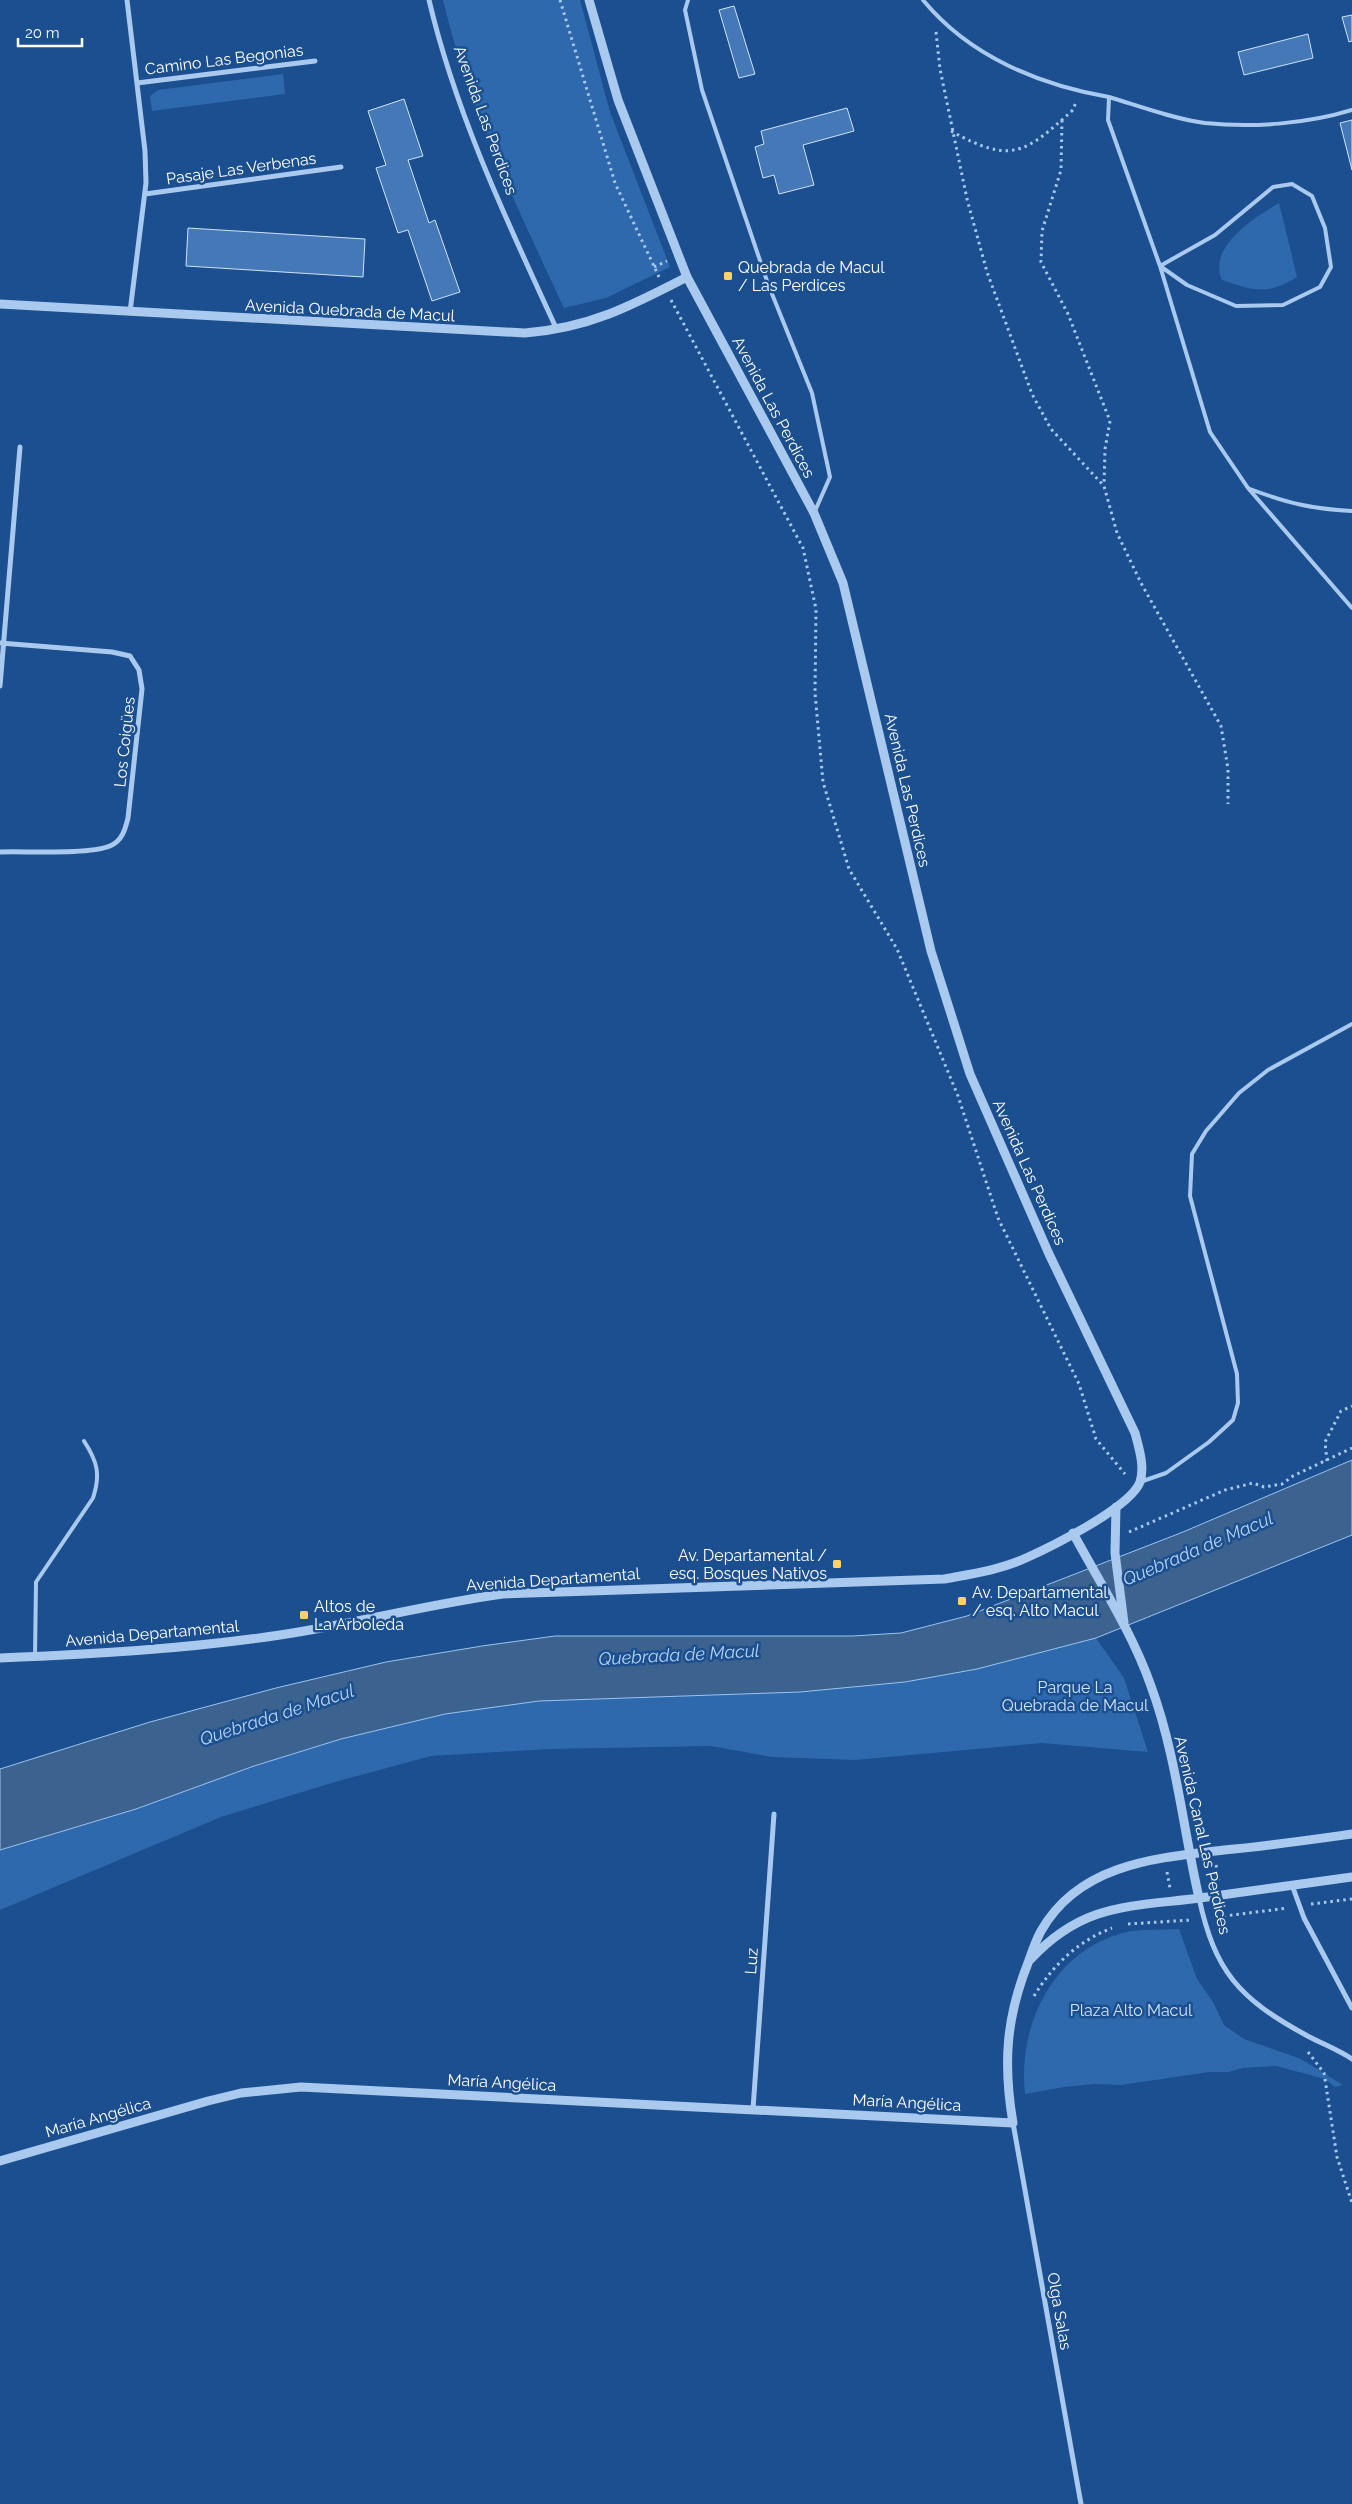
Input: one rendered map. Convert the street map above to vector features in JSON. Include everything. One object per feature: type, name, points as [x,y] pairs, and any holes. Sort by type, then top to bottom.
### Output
[{"type":"street","points":[[127,0],[145,151],[145,194],[130,312]]},
{"type":"street","name":"Avenida Las Perdices","points":[[429,0],[451,73],[483,163],[558,330]]},
{"type":"street","name":"Avenida Las Perdices","points":[[589,0],[618,100],[687,277],[814,514],[843,583],[931,951],[970,1074],[1045,1246],[1135,1433],[1142,1464],[1140,1482]]},
{"type":"street","name":"Camino Las Begonias","points":[[137,82],[314,61]]},
{"type":"street","name":"Pasaje Las Verbenas","points":[[145,194],[341,167]]},
{"type":"street","name":"Avenida Quebrada de Macul","points":[[0,304],[525,333],[558,330],[591,322],[634,305],[687,277]]},
{"type":"street","points":[[0,686],[1,643],[20,447]]},
{"type":"street","name":"Los Coigües","points":[[0,852],[92,850],[111,846],[124,835],[128,818],[142,689],[139,670],[130,656],[112,652],[1,643]]},
{"type":"street","points":[[1073,1533],[1098,1520],[1116,1507],[1131,1495],[1140,1482]]},
{"type":"street","points":[[1116,1507],[1115,1553],[1125,1627]]},
{"type":"street","name":"Avenida Departamental","points":[[0,1658],[137,1652],[235,1642],[361,1620],[430,1605],[503,1594],[944,1579],[988,1571],[1026,1559],[1073,1533]]},
{"type":"street","name":"Avenida Canal Las Perdices","points":[[1073,1533],[1130,1635],[1149,1680],[1162,1722],[1199,1898],[1215,1953],[1233,1982],[1260,2008],[1305,2035],[1352,2059]]},
{"type":"street","name":"Luz","points":[[753,2109],[774,1814]]},
{"type":"street","points":[[1013,2123],[1007,2070],[1008,2035],[1013,2005],[1033,1945],[1051,1916],[1069,1898],[1091,1882],[1125,1865],[1190,1854],[1352,1834]]},
{"type":"street","points":[[1028,1962],[1056,1935],[1090,1916],[1134,1904],[1199,1898],[1352,1877]]},
{"type":"street","points":[[1292,1885],[1299,1906],[1352,2008]]},
{"type":"street","name":"María Angélica","points":[[0,2162],[208,2100],[275,2089],[327,2087],[1013,2123]]},
{"type":"street","name":"Olga Salas","points":[[1013,2123],[1081,2504]]},
{"type":"lane","points":[[688,0],[685,10],[702,90],[768,284],[812,393],[830,477],[814,514]]},
{"type":"lane","points":[[923,0],[934,14],[982,53],[1037,78],[1080,92],[1109,97],[1204,123],[1264,124],[1330,116],[1352,110]]},
{"type":"lane","points":[[1109,97],[1108,120],[1160,266],[1210,432],[1248,488],[1352,608]]},
{"type":"lane","points":[[1292,184],[1312,196],[1325,228],[1331,268],[1320,287],[1283,305],[1236,306],[1187,285],[1160,266],[1214,235],[1273,187],[1292,184]]},
{"type":"lane","points":[[1248,488],[1276,499],[1311,508],[1352,511]]},
{"type":"lane","points":[[1140,1482],[1166,1473],[1209,1442],[1233,1420],[1238,1404],[1237,1374],[1190,1196],[1192,1154],[1206,1131],[1239,1093],[1268,1070],[1352,1024]]},
{"type":"lane","points":[[35,1657],[36,1582],[94,1498],[97,1484],[96,1460],[84,1441]]},
{"type":"path","points":[[560,0],[615,183],[665,289],[803,548],[816,609],[815,693],[823,782],[849,869],[897,950],[958,1096],[998,1218],[1079,1384],[1096,1439],[1124,1470],[1131,1495]]},
{"type":"path","points":[[934,14],[940,69],[952,131],[967,200],[988,272],[1032,394],[1051,429],[1104,486]]},
{"type":"path","points":[[952,131],[971,142],[999,152],[1026,148],[1073,110],[1080,92]]},
{"type":"path","points":[[1062,120],[1061,170],[1042,231],[1041,262],[1068,314],[1110,421],[1105,449],[1104,486],[1117,533],[1142,583],[1221,726],[1228,769],[1228,804]]},
{"type":"path","points":[[1327,1461],[1325,1442],[1341,1411],[1352,1406]]},
{"type":"path","points":[[1114,1539],[1225,1490],[1253,1483],[1264,1487],[1282,1484],[1293,1476],[1352,1448]]},
{"type":"path","points":[[1032,1999],[1042,1982],[1068,1954],[1100,1932],[1119,1925],[1204,1919],[1352,1899]]},
{"type":"path","points":[[1305,2035],[1308,2053],[1324,2073],[1337,2157],[1352,2203]]},
{"type":"green space","points":[[443,0],[580,0],[610,112],[670,267],[606,298],[564,308],[512,195],[480,118],[453,40]]},
{"type":"green space","points":[[283,74],[285,94],[152,111],[150,96],[158,90]]},
{"type":"green space","points":[[1279,203],[1297,277],[1278,287],[1269,289],[1252,289],[1222,280],[1219,268],[1221,256],[1227,245],[1246,225]]},
{"type":"green space","name":"Parque La Quebrada de Macul","points":[[1096,1638],[1124,1678],[1148,1752],[1042,1743],[855,1760],[772,1757],[711,1746],[549,1749],[431,1756],[335,1782],[221,1817],[0,1910],[0,1850],[136,1809],[254,1766],[341,1739],[445,1714],[539,1701],[800,1692],[905,1682],[977,1669]]},
{"type":"green space","name":"Plaza Alto Macul","points":[[1179,1929],[1197,1979],[1213,2002],[1224,2025],[1244,2039],[1301,2059],[1343,2085],[1335,2087],[1325,2079],[1276,2066],[1243,2068],[1228,2072],[1209,2072],[1121,2085],[1094,2084],[1064,2087],[1025,2094],[1024,2067],[1035,2015],[1047,1991],[1063,1970],[1082,1952],[1105,1939],[1132,1931]]},
{"type":"water","name":"Quebrada de Macul","points":[[1352,1460],[1352,1535],[1096,1638],[977,1669],[905,1682],[800,1692],[539,1701],[445,1714],[341,1739],[254,1766],[136,1809],[0,1850],[0,1769],[150,1722],[276,1688],[386,1662],[555,1636],[852,1636],[901,1633],[967,1616],[1183,1532]]},
{"type":"building","points":[[734,6],[755,74],[739,78],[719,10]]},
{"type":"building","points":[[1352,15],[1352,41],[1349,42],[1342,17]]},
{"type":"building","points":[[1308,34],[1313,58],[1244,75],[1238,52]]},
{"type":"building","points":[[404,99],[423,156],[408,160],[429,223],[435,220],[460,292],[432,301],[408,230],[398,233],[376,168],[386,165],[368,111]]},
{"type":"building","points":[[847,108],[854,131],[803,145],[814,185],[779,194],[774,175],[763,178],[755,147],[764,144],[761,131]]},
{"type":"building","points":[[1352,120],[1352,170],[1340,123]]},
{"type":"building","points":[[188,228],[365,239],[363,277],[186,266]]},
{"type":"place","name":"Quebrada de Macul / Las Perdices","points":[[728,276]]},
{"type":"place","name":"Av. Departamental / esq. Bosques Nativos","points":[[837,1564]]},
{"type":"place","name":"Av. Departamental / esq. Alto Macul","points":[[962,1601]]},
{"type":"place","name":"Altos de La Arboleda","points":[[304,1615]]}]
